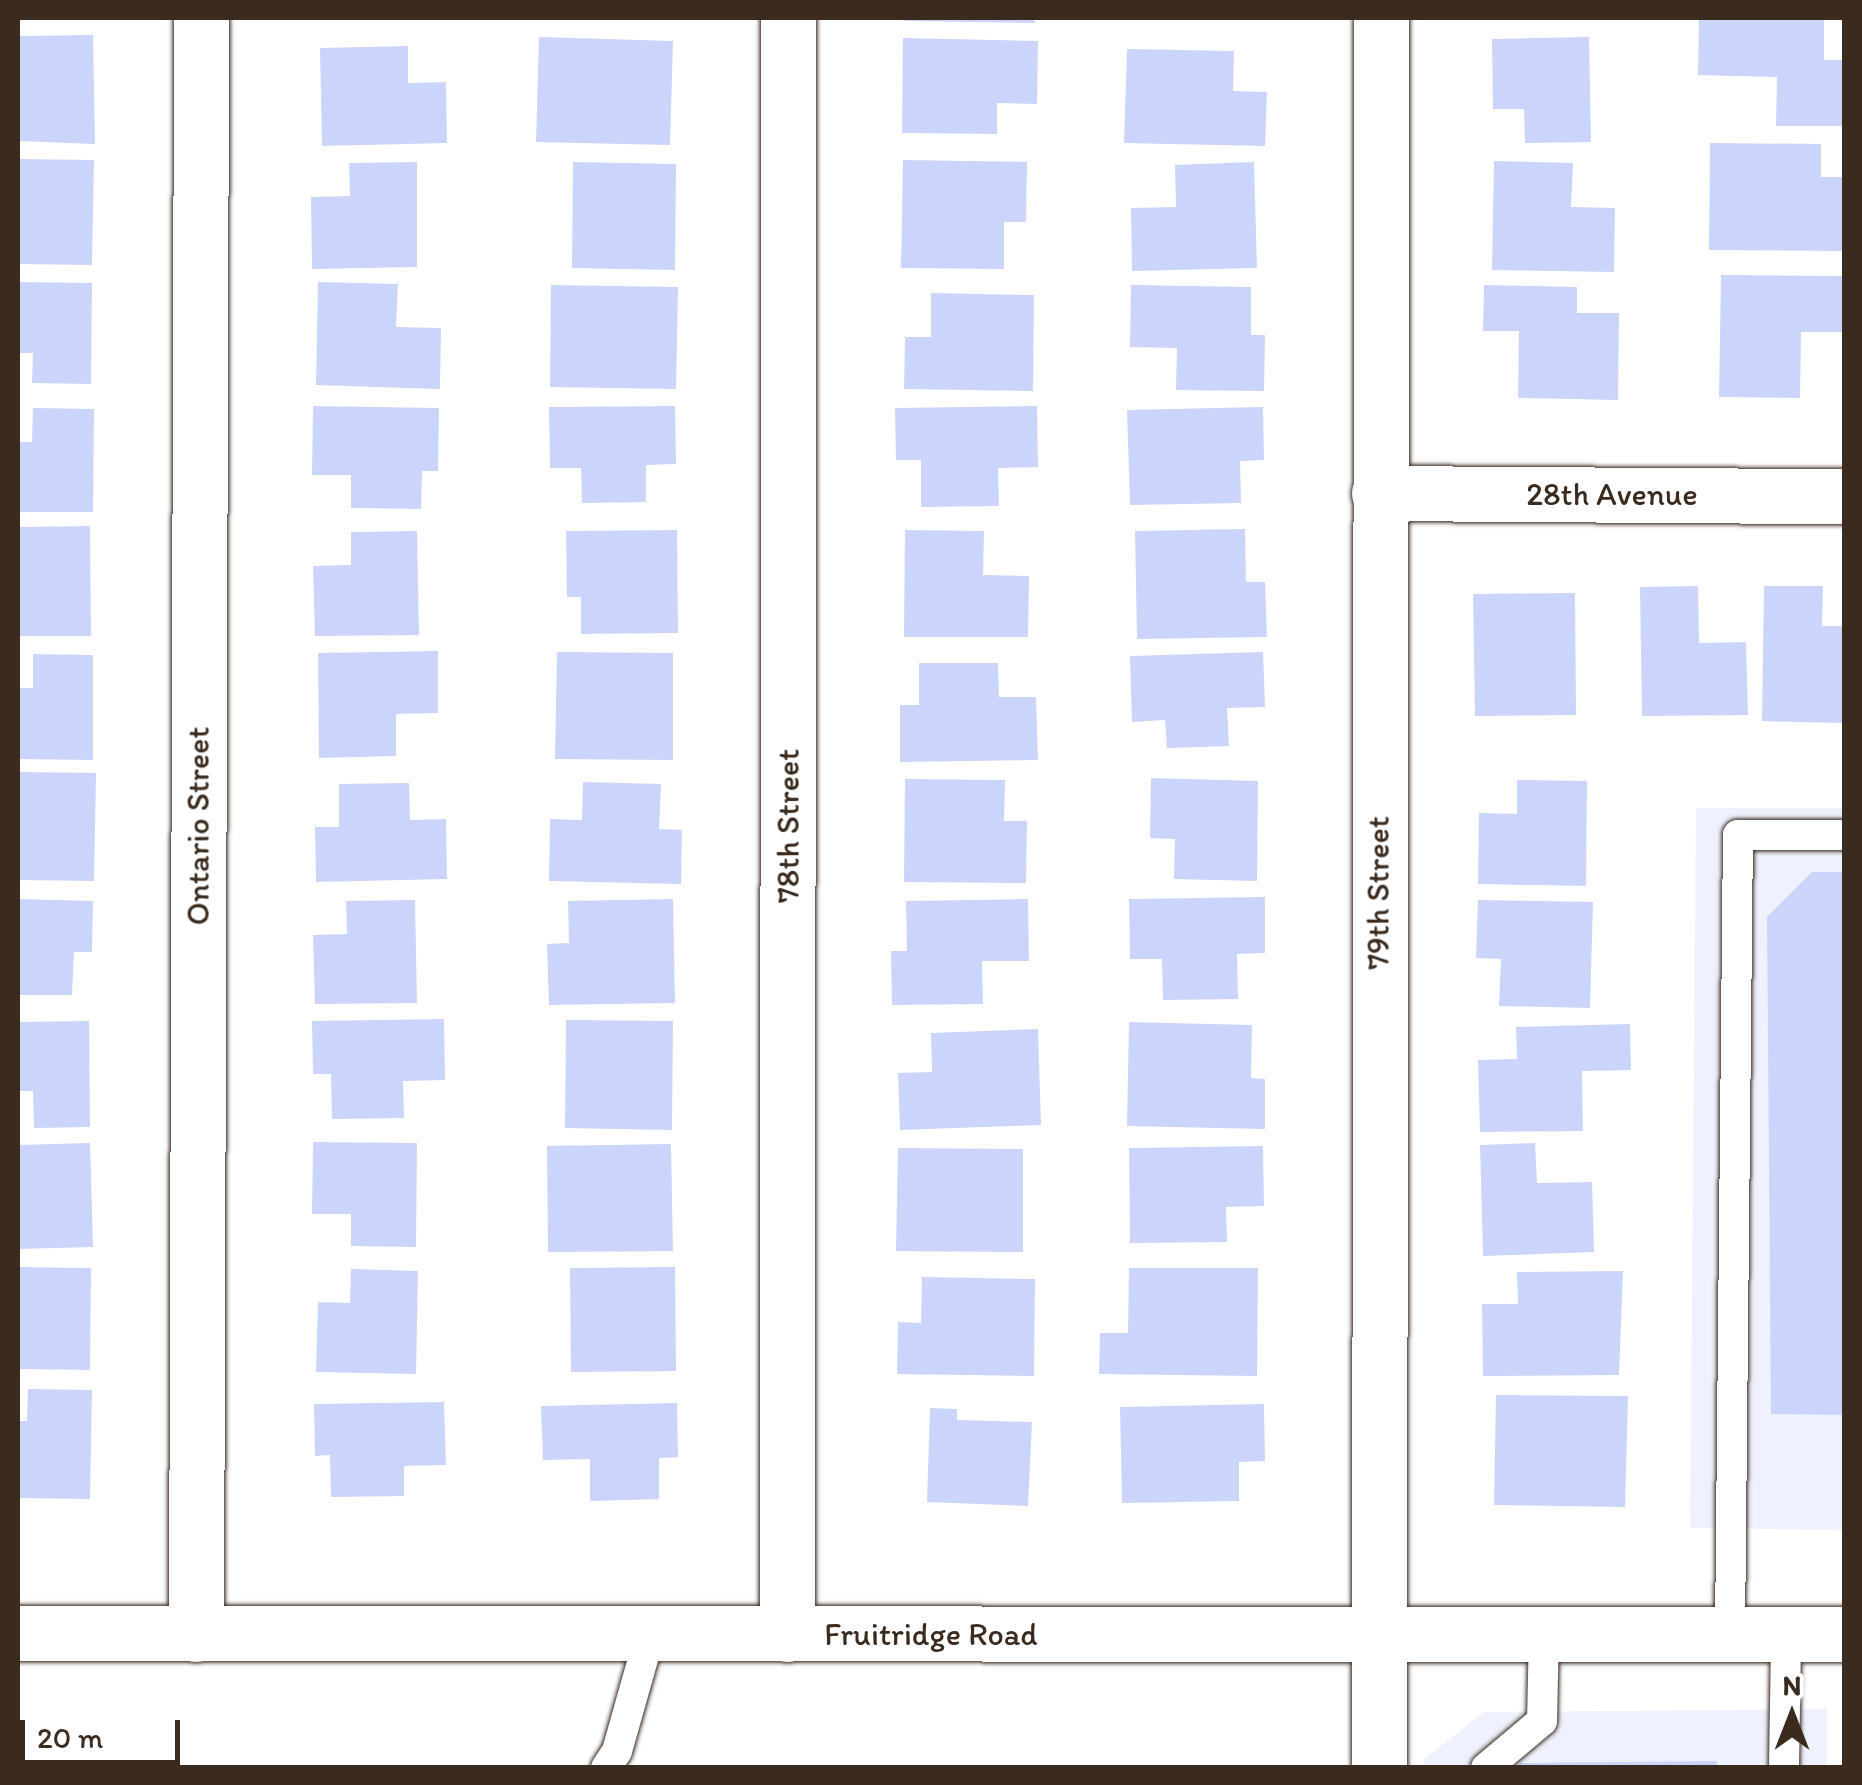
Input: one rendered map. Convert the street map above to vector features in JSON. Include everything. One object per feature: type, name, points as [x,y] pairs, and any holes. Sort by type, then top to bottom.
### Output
[{"type":"street","name":"Ontario Street","points":[[196,1634],[201,18]]},
{"type":"street","name":"78th Street","points":[[787,1634],[788,18]]},
{"type":"street","name":"79th Street","points":[[1379,1768],[1380,18]]},
{"type":"street","name":"28th Avenue","points":[[1379,493],[1844,496]]},
{"type":"street","name":"Fruitridge Road","points":[[18,1633],[1844,1634]]},
{"type":"lane","points":[[1730,1634],[1738,835],[1844,835]]},
{"type":"lane","points":[[606,1768],[617,1751],[650,1634]]},
{"type":"lane","points":[[1486,1768],[1542,1721],[1544,1634]]},
{"type":"lane","points":[[1784,1768],[1786,1634]]},
{"type":"shaded area","points":[[1696,808],[1844,808],[1844,1530],[1690,1528]]},
{"type":"shaded area","points":[[1827,1709],[1827,1767],[1424,1768],[1424,1759],[1484,1712]]},
{"type":"building","points":[[1035,18],[1035,23],[903,21]]},
{"type":"building","points":[[1699,18],[1824,18],[1824,60],[1844,60],[1844,126],[1776,126],[1777,77],[1698,75]]},
{"type":"building","points":[[93,35],[95,144],[18,141],[18,36]]},
{"type":"building","points":[[539,37],[673,41],[670,145],[536,142]]},
{"type":"building","points":[[1589,37],[1591,142],[1525,143],[1524,109],[1493,109],[1492,39]]},
{"type":"building","points":[[903,38],[1038,41],[1037,104],[997,103],[997,134],[902,133]]},
{"type":"building","points":[[408,46],[408,83],[446,82],[447,143],[322,146],[320,48]]},
{"type":"building","points":[[1127,49],[1234,51],[1233,91],[1267,92],[1265,146],[1124,143]]},
{"type":"building","points":[[1710,143],[1821,144],[1821,177],[1844,177],[1844,251],[1709,250]]},
{"type":"building","points":[[18,159],[94,160],[92,265],[18,264]]},
{"type":"building","points":[[903,160],[1027,162],[1026,222],[1004,222],[1004,269],[901,268]]},
{"type":"building","points":[[1494,161],[1573,163],[1571,207],[1615,208],[1614,272],[1492,270]]},
{"type":"building","points":[[417,162],[417,267],[312,269],[311,197],[350,196],[349,163]]},
{"type":"building","points":[[573,162],[676,164],[675,270],[572,268]]},
{"type":"building","points":[[1254,162],[1257,268],[1132,271],[1131,208],[1176,207],[1175,165]]},
{"type":"building","points":[[1721,275],[1844,276],[1844,332],[1801,332],[1800,398],[1719,397]]},
{"type":"building","points":[[18,282],[92,283],[91,384],[32,383],[33,353],[18,353]]},
{"type":"building","points":[[318,282],[398,284],[396,327],[441,328],[440,389],[316,385]]},
{"type":"building","points":[[551,285],[678,287],[676,389],[550,387]]},
{"type":"building","points":[[1131,285],[1251,287],[1251,335],[1265,335],[1264,391],[1176,390],[1177,348],[1130,347]]},
{"type":"building","points":[[1484,285],[1577,287],[1577,313],[1619,313],[1618,400],[1518,398],[1519,331],[1483,331]]},
{"type":"building","points":[[931,293],[1034,295],[1033,391],[904,389],[905,337],[931,337]]},
{"type":"building","points":[[313,406],[439,408],[438,471],[422,471],[421,509],[351,508],[351,475],[312,475]]},
{"type":"building","points":[[675,406],[676,464],[646,465],[646,502],[582,503],[581,468],[550,468],[549,407]]},
{"type":"building","points":[[1037,406],[1038,467],[998,468],[999,506],[921,507],[921,460],[896,460],[895,408]]},
{"type":"building","points":[[1263,407],[1264,460],[1240,461],[1241,503],[1130,505],[1127,410]]},
{"type":"building","points":[[33,408],[94,409],[93,512],[18,512],[18,442],[32,442]]},
{"type":"building","points":[[90,526],[91,636],[18,636],[18,527]]},
{"type":"building","points":[[1245,529],[1246,582],[1265,582],[1267,637],[1137,639],[1135,531]]},
{"type":"building","points":[[677,530],[678,633],[581,634],[581,597],[567,597],[566,531]]},
{"type":"building","points":[[905,530],[984,531],[983,575],[1029,576],[1028,637],[904,637]]},
{"type":"building","points":[[417,531],[419,635],[315,636],[313,566],[351,565],[351,532]]},
{"type":"building","points":[[1698,586],[1699,643],[1746,642],[1748,715],[1642,716],[1640,587]]},
{"type":"building","points":[[1764,586],[1823,586],[1822,626],[1844,626],[1844,723],[1762,721]]},
{"type":"building","points":[[1575,593],[1576,715],[1475,716],[1473,594]]},
{"type":"building","points":[[438,651],[438,713],[396,714],[396,756],[319,758],[318,653]]},
{"type":"building","points":[[557,652],[673,653],[673,760],[555,759]]},
{"type":"building","points":[[1263,652],[1265,707],[1227,708],[1229,746],[1167,748],[1165,720],[1132,722],[1130,656]]},
{"type":"building","points":[[33,654],[93,655],[93,760],[18,759],[18,688],[33,688]]},
{"type":"building","points":[[919,663],[998,663],[999,697],[1036,697],[1038,760],[900,762],[900,705],[919,705]]},
{"type":"building","points":[[18,772],[96,773],[94,881],[18,880]]},
{"type":"building","points":[[1151,778],[1258,781],[1257,881],[1174,879],[1175,839],[1150,838]]},
{"type":"building","points":[[905,779],[1005,780],[1004,821],[1027,821],[1026,883],[904,882]]},
{"type":"building","points":[[1517,780],[1587,781],[1586,886],[1478,884],[1479,813],[1517,814]]},
{"type":"building","points":[[583,782],[661,784],[659,829],[682,830],[681,884],[549,881],[550,819],[582,820]]},
{"type":"building","points":[[409,783],[410,820],[446,819],[447,879],[316,882],[315,827],[339,827],[339,784]]},
{"type":"building","points":[[1812,872],[1844,872],[1844,1415],[1771,1414],[1767,917]]},
{"type":"building","points":[[1265,897],[1265,953],[1237,954],[1238,999],[1163,1000],[1162,959],[1130,959],[1129,899]]},
{"type":"building","points":[[18,899],[93,901],[92,952],[74,952],[72,995],[18,995]]},
{"type":"building","points":[[673,899],[675,1003],[549,1005],[547,944],[569,943],[568,901]]},
{"type":"building","points":[[1028,899],[1029,961],[982,961],[983,1004],[892,1005],[891,951],[907,951],[906,901]]},
{"type":"building","points":[[415,900],[417,1003],[315,1004],[313,935],[347,934],[346,901]]},
{"type":"building","points":[[1478,900],[1593,902],[1590,1008],[1499,1006],[1501,959],[1476,958]]},
{"type":"building","points":[[444,1019],[445,1080],[403,1081],[404,1118],[332,1119],[331,1074],[313,1074],[312,1021]]},
{"type":"building","points":[[566,1020],[673,1021],[672,1130],[565,1128]]},
{"type":"building","points":[[89,1021],[90,1127],[34,1128],[33,1091],[18,1091],[18,1022]]},
{"type":"building","points":[[1129,1022],[1252,1025],[1251,1078],[1265,1079],[1265,1129],[1127,1126]]},
{"type":"building","points":[[1630,1024],[1631,1070],[1582,1071],[1583,1131],[1480,1132],[1478,1060],[1517,1059],[1516,1027]]},
{"type":"building","points":[[1038,1029],[1041,1125],[900,1130],[898,1073],[932,1072],[931,1033]]},
{"type":"building","points":[[313,1142],[417,1143],[416,1247],[351,1246],[351,1214],[312,1214]]},
{"type":"building","points":[[90,1143],[93,1247],[18,1249],[18,1145]]},
{"type":"building","points":[[1535,1143],[1537,1183],[1592,1182],[1594,1252],[1483,1256],[1480,1145]]},
{"type":"building","points":[[671,1144],[673,1251],[548,1252],[547,1146]]},
{"type":"building","points":[[1263,1146],[1264,1206],[1226,1207],[1227,1242],[1130,1243],[1129,1148]]},
{"type":"building","points":[[898,1148],[1023,1149],[1023,1252],[896,1251]]},
{"type":"building","points":[[18,1267],[91,1268],[90,1370],[18,1369]]},
{"type":"building","points":[[675,1267],[676,1371],[571,1372],[570,1268]]},
{"type":"building","points":[[1129,1268],[1258,1268],[1257,1376],[1099,1374],[1100,1333],[1128,1333]]},
{"type":"building","points":[[351,1269],[418,1271],[416,1374],[316,1372],[318,1302],[350,1303]]},
{"type":"building","points":[[1623,1271],[1619,1375],[1483,1376],[1482,1304],[1518,1304],[1517,1272]]},
{"type":"building","points":[[922,1277],[1035,1279],[1034,1376],[897,1374],[898,1322],[921,1323]]},
{"type":"building","points":[[28,1389],[92,1390],[90,1499],[18,1498],[18,1421],[27,1421]]},
{"type":"building","points":[[1496,1395],[1628,1396],[1625,1507],[1494,1505]]},
{"type":"building","points":[[444,1402],[446,1465],[404,1466],[404,1496],[331,1497],[330,1455],[315,1456],[314,1404]]},
{"type":"building","points":[[677,1403],[678,1457],[659,1458],[659,1499],[590,1501],[590,1459],[543,1460],[541,1406]]},
{"type":"building","points":[[1264,1404],[1265,1461],[1239,1462],[1239,1501],[1122,1503],[1120,1407]]},
{"type":"building","points":[[930,1408],[957,1409],[957,1420],[1032,1422],[1028,1506],[927,1502]]},
{"type":"building","points":[[1717,1761],[1717,1768],[1519,1768],[1519,1763]]}]
